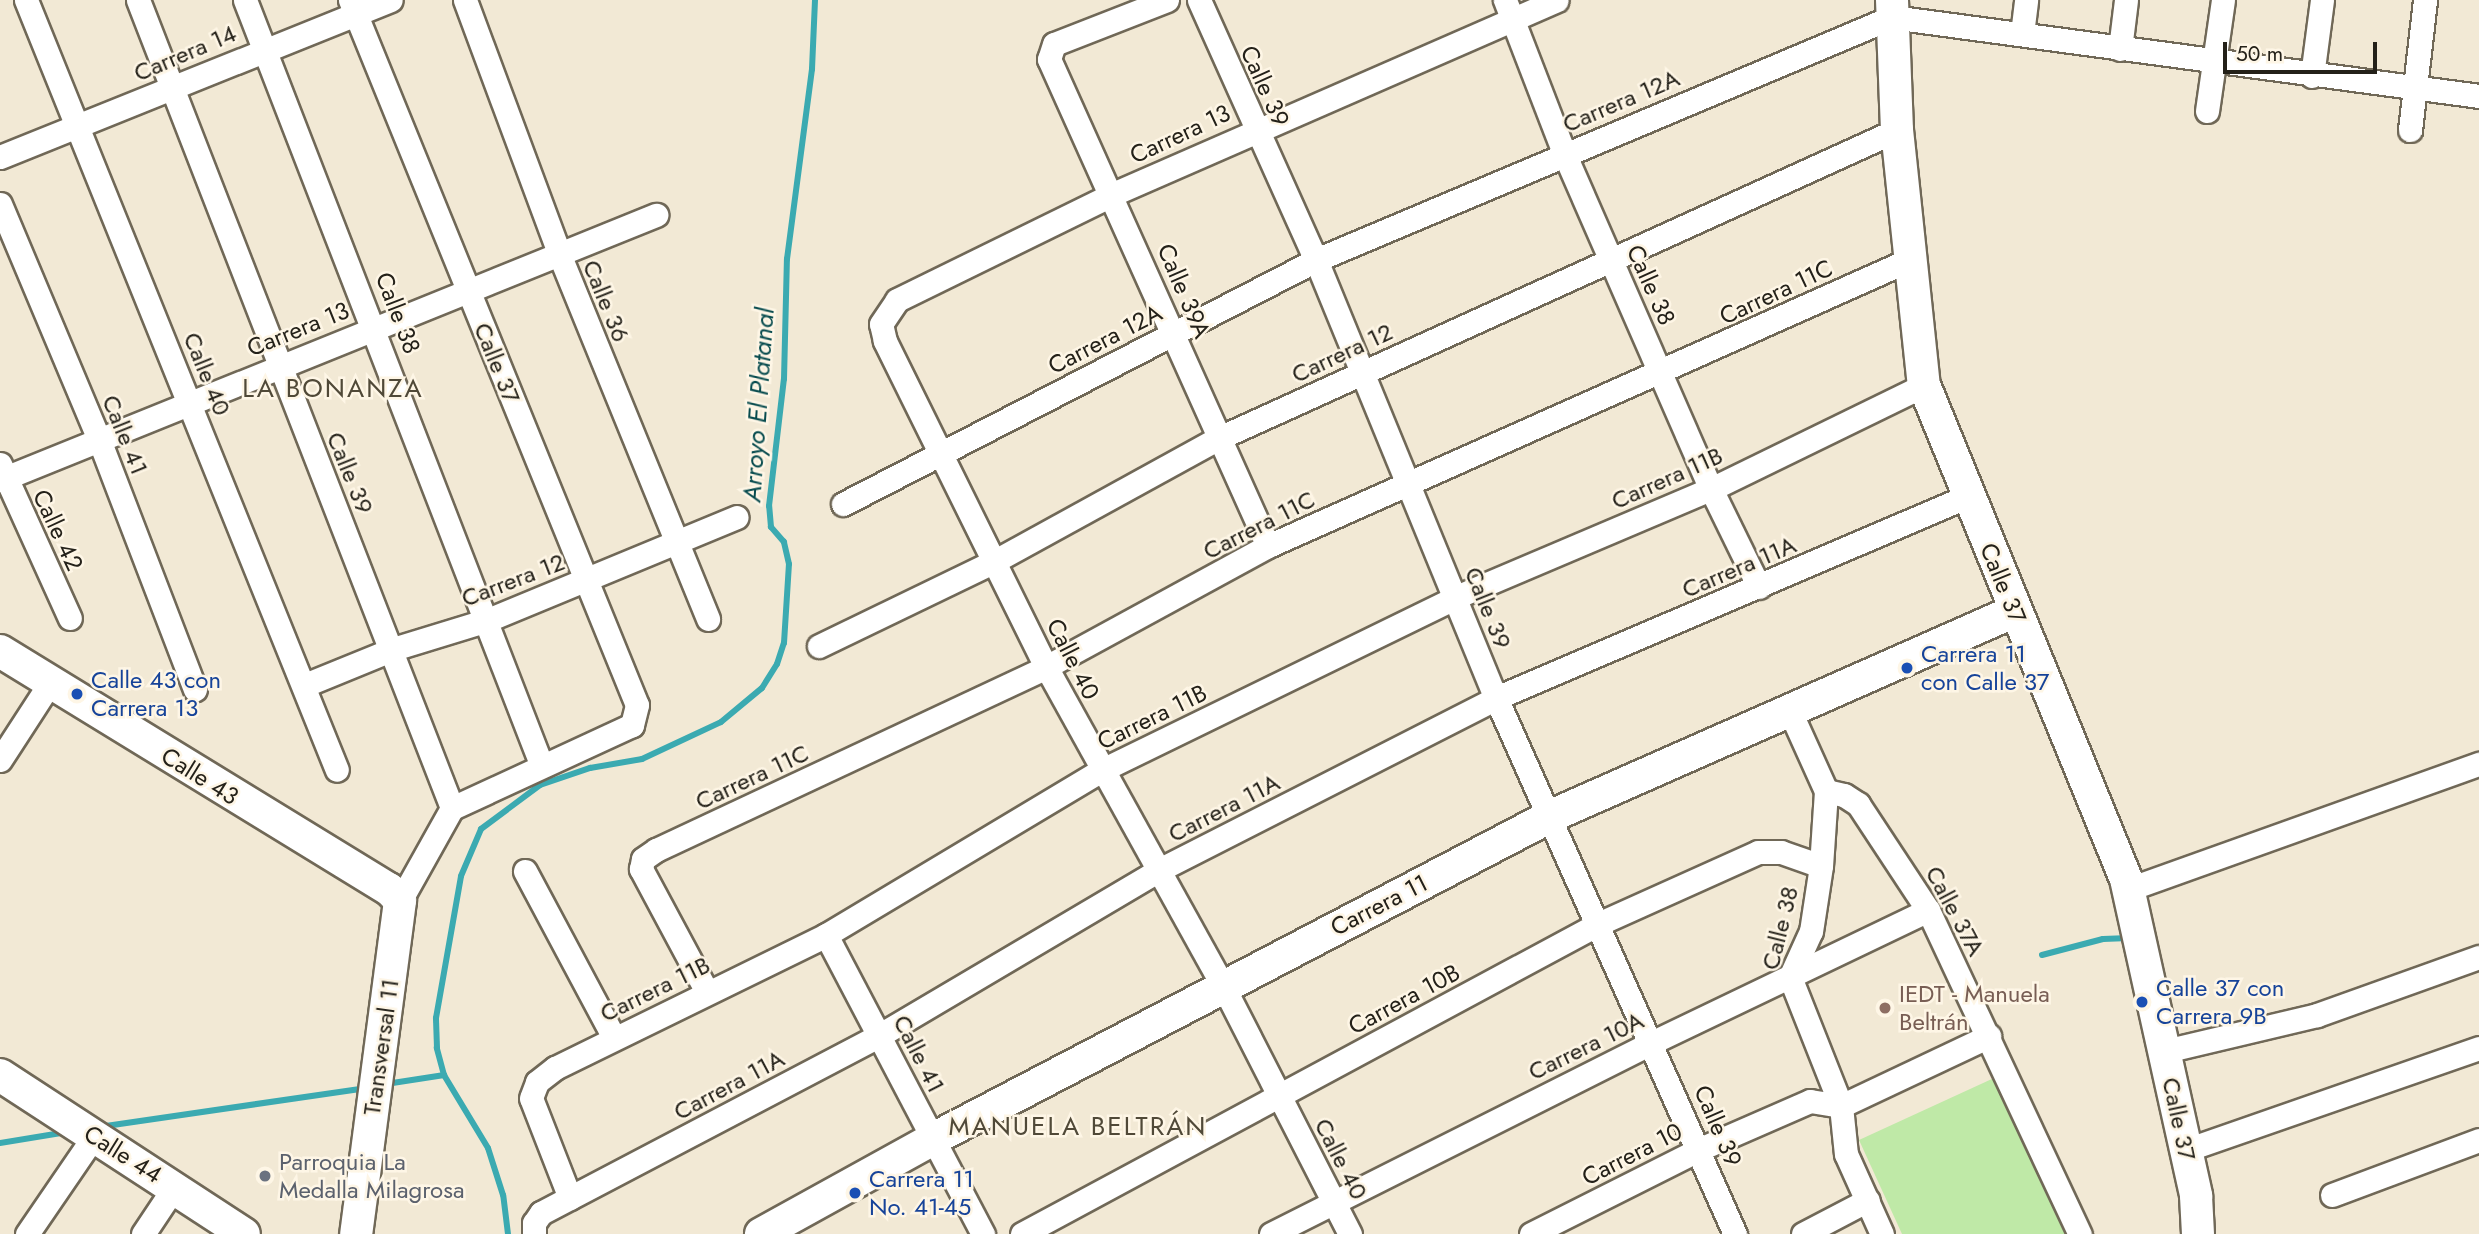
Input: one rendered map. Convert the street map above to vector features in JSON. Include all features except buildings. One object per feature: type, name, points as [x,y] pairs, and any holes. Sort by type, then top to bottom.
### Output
[{"type":"main road","name":"Calle 37","points":[[1892,8],[1897,130],[1924,384],[2129,889],[2186,1150],[2198,1234]]},
{"type":"main road","name":"Carrera 11","points":[[761,1234],[797,1226],[933,1139],[1551,816],[2015,611]]},
{"type":"main road","name":"Calle 43","points":[[0,652],[389,889],[400,901]]},
{"type":"main road","name":"Transversal 11","points":[[356,1234],[400,901]]},
{"type":"main road","name":"Calle 44","points":[[0,1075],[175,1186],[244,1234]]},
{"type":"street","name":"Calle 40","points":[[26,0],[337,769]]},
{"type":"street","name":"Calle 39","points":[[138,0],[278,365],[393,649],[452,808]]},
{"type":"street","name":"Calle 38","points":[[245,0],[375,327],[541,764]]},
{"type":"street","name":"Carrera 14","points":[[0,157],[174,88],[353,7],[391,0]]},
{"type":"street","name":"Calle 36","points":[[465,0],[560,256],[675,544],[708,619]]},
{"type":"street","name":"Calle 39A","points":[[1167,0],[1054,44],[1049,59],[1113,194],[1269,546]]},
{"type":"street","name":"Calle 39","points":[[1199,0],[1255,129],[1317,260],[1360,374],[1408,482],[1496,698],[1653,1042],[1735,1234]]},
{"type":"street","name":"Carrera 13","points":[[881,324],[897,300],[1113,194],[1509,9],[1556,0]]},
{"type":"street","points":[[2022,34],[2026,0]]},
{"type":"street","points":[[2120,49],[2126,0]]},
{"type":"street","points":[[2207,111],[2223,0]]},
{"type":"street","points":[[2312,76],[2322,0]]},
{"type":"street","points":[[2410,130],[2425,0]]},
{"type":"street","name":"Calle 37","points":[[353,7],[637,705],[632,725],[541,764]]},
{"type":"street","name":"Carrera 12A","points":[[843,504],[1317,260],[1892,8],[2022,34],[2214,64],[2479,96]]},
{"type":"street","name":"Calle 38","points":[[1509,9],[1564,153],[1711,489],[1759,587]]},
{"type":"street","name":"Carrera 12","points":[[819,646],[995,561],[1219,438],[1897,130]]},
{"type":"street","name":"Calle 41","points":[[0,204],[100,442],[195,689]]},
{"type":"street","name":"Carrera 13","points":[[2,474],[100,442],[278,365],[560,256],[656,215]]},
{"type":"street","name":"Carrera 11C","points":[[707,992],[641,869],[643,859],[1046,667],[1269,546],[1909,260]]},
{"type":"street","name":"Calle 40","points":[[881,324],[885,341],[1046,667],[1223,986],[1350,1234]]},
{"type":"street","name":"Carrera 11B","points":[[570,1198],[531,1098],[537,1082],[555,1069],[707,992],[826,936],[1102,770],[1456,597],[1711,489],[1924,384]]},
{"type":"street","name":"Calle 42","points":[[2,474],[70,618]]},
{"type":"street","name":"Carrera 11A","points":[[534,1228],[541,1213],[880,1035],[1157,871],[1496,698],[1968,496]]},
{"type":"street","name":"Carrera 12","points":[[305,685],[393,649],[488,620],[737,517]]},
{"type":"street","points":[[0,761],[50,682]]},
{"type":"street","name":"Calle 38","points":[[1789,709],[1826,791],[1821,866],[1805,950],[1790,977],[1841,1106],[1846,1154],[1882,1234]]},
{"type":"street","points":[[400,901],[452,808],[541,764]]},
{"type":"street","points":[[2129,889],[2479,764]]},
{"type":"street","name":"Calle 37A","points":[[1826,791],[1844,794],[1858,804],[1928,911],[2080,1234]]},
{"type":"street","name":"Carrera 10B","points":[[1022,1234],[1598,924],[1758,852],[1781,852],[1821,866]]},
{"type":"street","points":[[525,871],[614,1038]]},
{"type":"street","name":"Carrera 10A","points":[[1271,1234],[1653,1042],[1928,911]]},
{"type":"street","name":"Calle 41","points":[[826,936],[983,1234]]},
{"type":"street","points":[[2165,1051],[2317,1015],[2479,957]]},
{"type":"street","points":[[1841,1106],[1989,1036]]},
{"type":"street","points":[[2186,1150],[2479,1048]]},
{"type":"street","name":"Carrera 10","points":[[1531,1234],[1700,1149],[1810,1101],[1841,1106]]},
{"type":"street","points":[[27,1234],[94,1136]]},
{"type":"street","points":[[2332,1195],[2479,1140]]},
{"type":"street","points":[[143,1234],[175,1186]]},
{"type":"street","points":[[1803,1234],[1868,1200]]},
{"type":"green space","points":[[1994,1078],[2066,1234],[1902,1234],[1859,1140]]},
{"type":"waterway","name":"Arroyo El Platanal","points":[[508,1234],[503,1195],[488,1148],[444,1075],[437,1048],[436,1018],[461,876],[481,829],[540,785],[590,768],[642,759],[721,722],[762,688],[777,664],[784,643],[789,564],[784,542],[771,527],[769,506],[784,379],[787,259],[812,69],[815,0]]},
{"type":"waterway","points":[[2042,955],[2103,939],[2129,938]]},
{"type":"waterway","points":[[386,1084],[444,1075]]},
{"type":"waterway","points":[[99,1127],[365,1088]]},
{"type":"waterway","points":[[0,1143],[67,1132]]},
{"type":"place","name":"Carrera 11 con Calle 37","points":[[1907,668]]},
{"type":"place","name":"Calle 43 con Carrera 13","points":[[77,694]]},
{"type":"place","name":"Calle 37 con Carrera 9B","points":[[2142,1002]]},
{"type":"place","name":"IEDT - Manuela Beltrán","points":[[1885,1008]]},
{"type":"place","name":"Parroquia La Medalla Milagrosa","points":[[265,1176]]},
{"type":"place","name":"Carrera 11 No. 41-45","points":[[855,1193]]},
{"type":"district","name":"LA BONANZA","points":[[333,389]]},
{"type":"district","name":"MANUELA BELTRÁN","points":[[1078,1127]]}]
